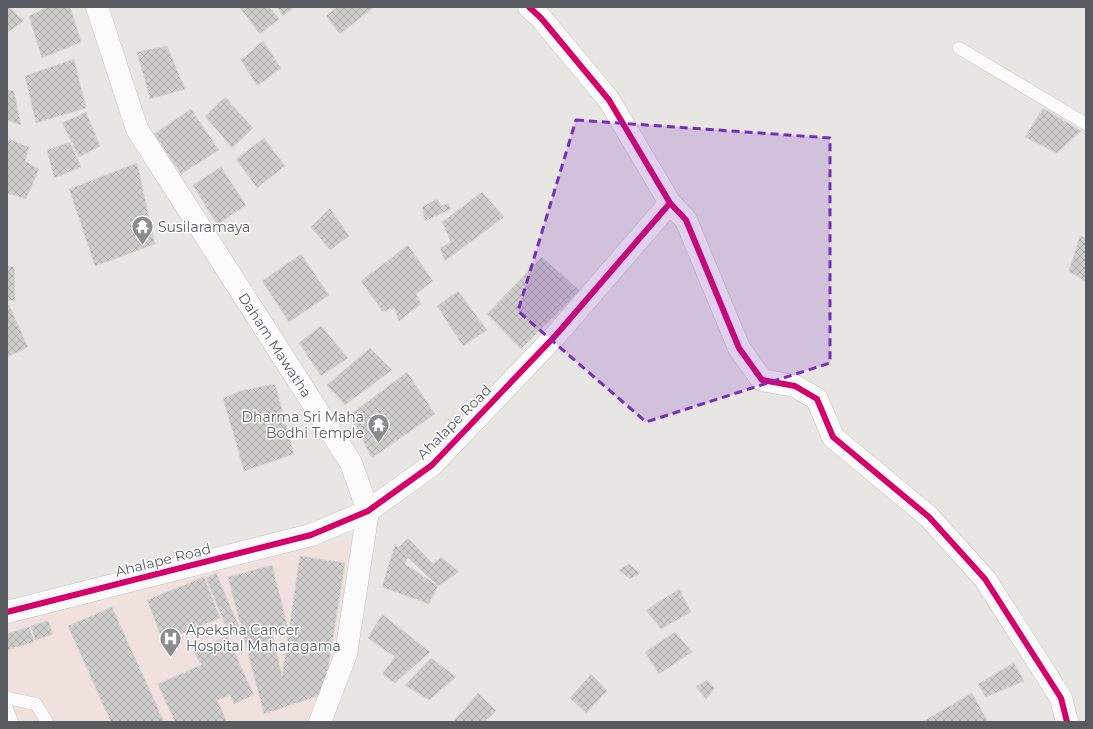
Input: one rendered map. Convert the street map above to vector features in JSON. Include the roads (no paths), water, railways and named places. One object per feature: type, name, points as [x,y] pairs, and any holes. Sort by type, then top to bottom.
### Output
[{"type":"street","name":"Daham Mawatha","points":[[97,7],[137,129],[351,463],[368,511],[346,654],[320,722]]},
{"type":"street","points":[[529,7],[541,18],[609,100],[670,203],[686,220],[739,348],[762,380],[795,386],[817,399],[833,437],[929,517],[985,579],[1061,698],[1067,722]]},
{"type":"street","name":"Ahalape Road","points":[[7,612],[311,536],[368,511],[432,464],[556,335],[670,203]]},
{"type":"lane","points":[[959,48],[1086,124]]},
{"type":"lane","points":[[7,698],[36,704],[47,722]]},
{"type":"lane","points":[[7,709],[12,722]]},
{"type":"place","name":"Susilaramaya","points":[[143,246]]},
{"type":"place","name":"Dharma Sri Maha Bodhi Temple","points":[[379,444]]},
{"type":"place","name":"Apeksha Cancer Hospital Maharagama","points":[[171,658]]}]
